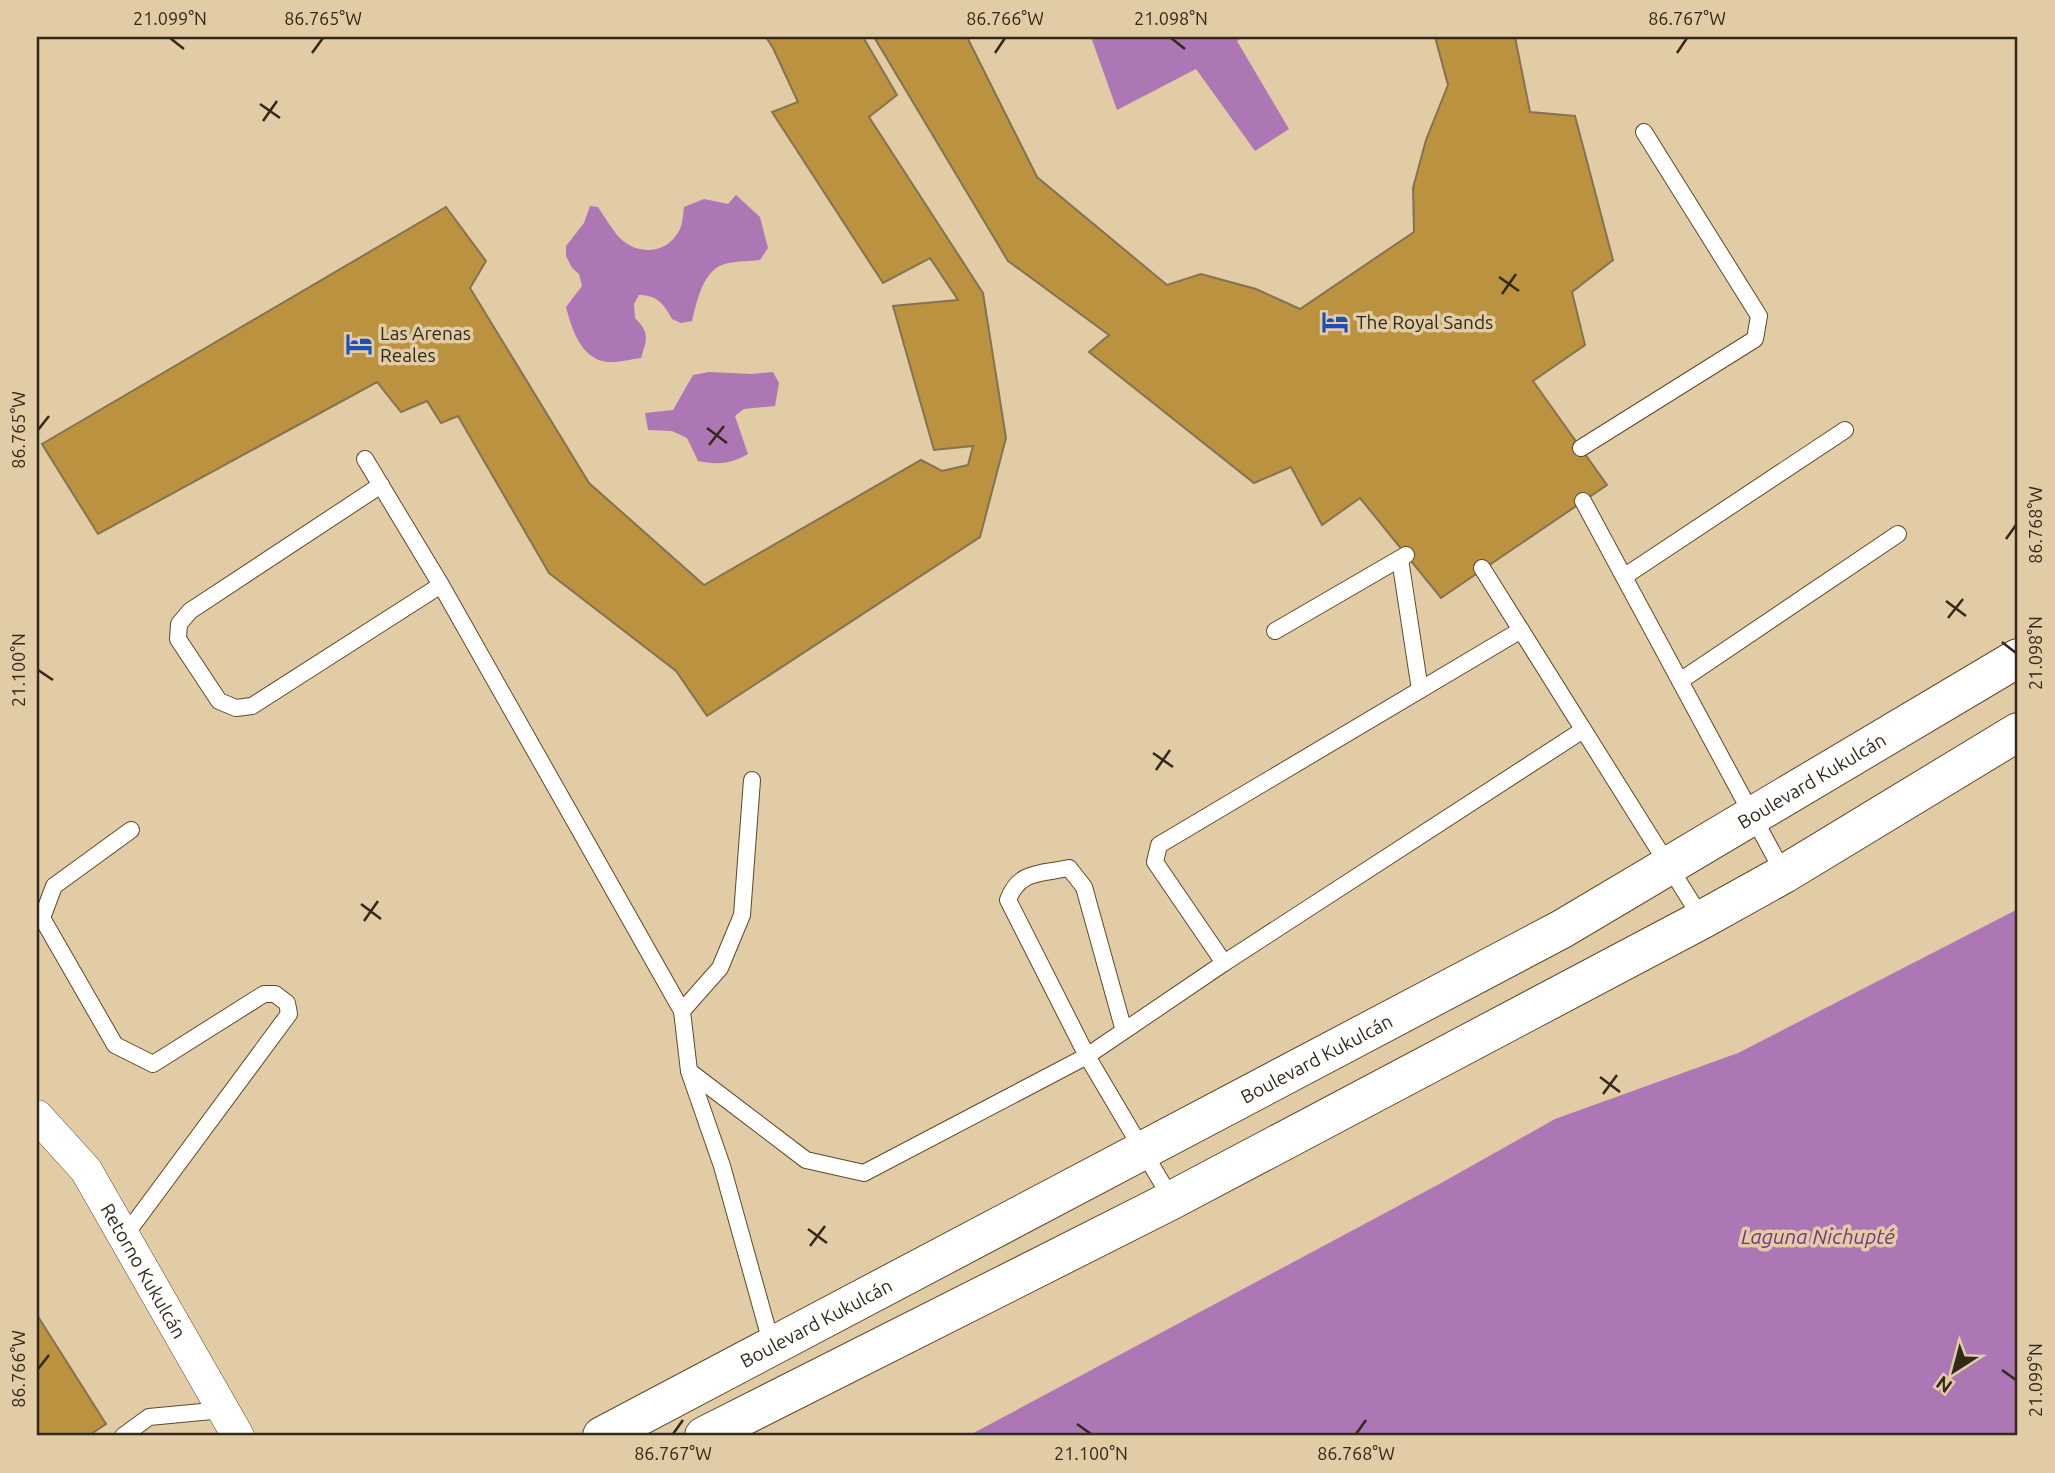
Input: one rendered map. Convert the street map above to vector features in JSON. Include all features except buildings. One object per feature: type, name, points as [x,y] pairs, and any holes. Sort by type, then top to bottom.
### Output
[{"type":"main road","name":"Boulevard Kukulcán","points":[[602,1436],[1562,929],[2018,658]]},
{"type":"main road","points":[[704,1436],[1172,1200],[1703,919],[1784,874],[2018,732]]},
{"type":"street","name":"Retorno Kukulcán","points":[[37,1116],[86,1170],[231,1423]]},
{"type":"lane","points":[[1581,448],[1755,339],[1759,316],[1644,132]]},
{"type":"lane","points":[[1625,576],[1845,430]]},
{"type":"lane","points":[[365,459],[441,585],[682,1011],[689,1071],[722,1166],[772,1346]]},
{"type":"lane","points":[[381,485],[190,611],[179,624],[178,639],[219,701],[236,708],[252,706],[441,585]]},
{"type":"lane","points":[[1583,501],[1784,874]]},
{"type":"lane","points":[[1679,681],[1898,534]]},
{"type":"lane","points":[[1275,631],[1403,557],[1420,690]]},
{"type":"lane","points":[[1482,568],[1703,919]]},
{"type":"lane","points":[[1224,963],[1155,862],[1159,845],[1521,630]]},
{"type":"lane","points":[[689,1071],[806,1160],[864,1173],[1087,1056],[1224,963],[1583,730]]},
{"type":"lane","points":[[682,1011],[720,968],[742,915],[752,780]]},
{"type":"lane","points":[[124,1237],[289,1014],[287,1003],[275,994],[264,994],[153,1064],[115,1045],[42,918],[54,886],[131,830]]},
{"type":"lane","points":[[1124,1031],[1078,877],[1069,868],[1022,877],[1013,887],[1008,900],[1087,1056],[1172,1200]]},
{"type":"lane","points":[[123,1436],[149,1417],[231,1423]]},
{"type":"water","points":[[1091,37],[1243,37],[1237,41],[1289,129],[1255,151],[1196,69],[1117,110]]},
{"type":"water","points":[[736,195],[760,217],[768,248],[760,260],[731,263],[715,269],[703,286],[692,321],[681,323],[672,319],[659,301],[639,295],[634,304],[635,318],[646,337],[641,358],[607,362],[590,355],[579,341],[566,307],[582,286],[579,274],[572,268],[566,256],[566,246],[584,223],[590,206],[598,207],[624,242],[633,247],[650,250],[667,244],[674,238],[681,226],[684,207],[704,199],[728,204]]},
{"type":"water","points":[[709,372],[773,372],[779,383],[775,406],[744,409],[735,416],[748,454],[730,462],[698,461],[687,438],[672,431],[648,430],[645,413],[673,410],[693,375]]},
{"type":"water","name":"Laguna Nichupté","points":[[2018,909],[2018,1436],[968,1436],[1443,1182],[1555,1119],[1738,1053]]},
{"type":"place","name":"The Royal Sands","points":[[1335,322]]},
{"type":"place","name":"Las Arenas Reales","points":[[359,344]]}]
